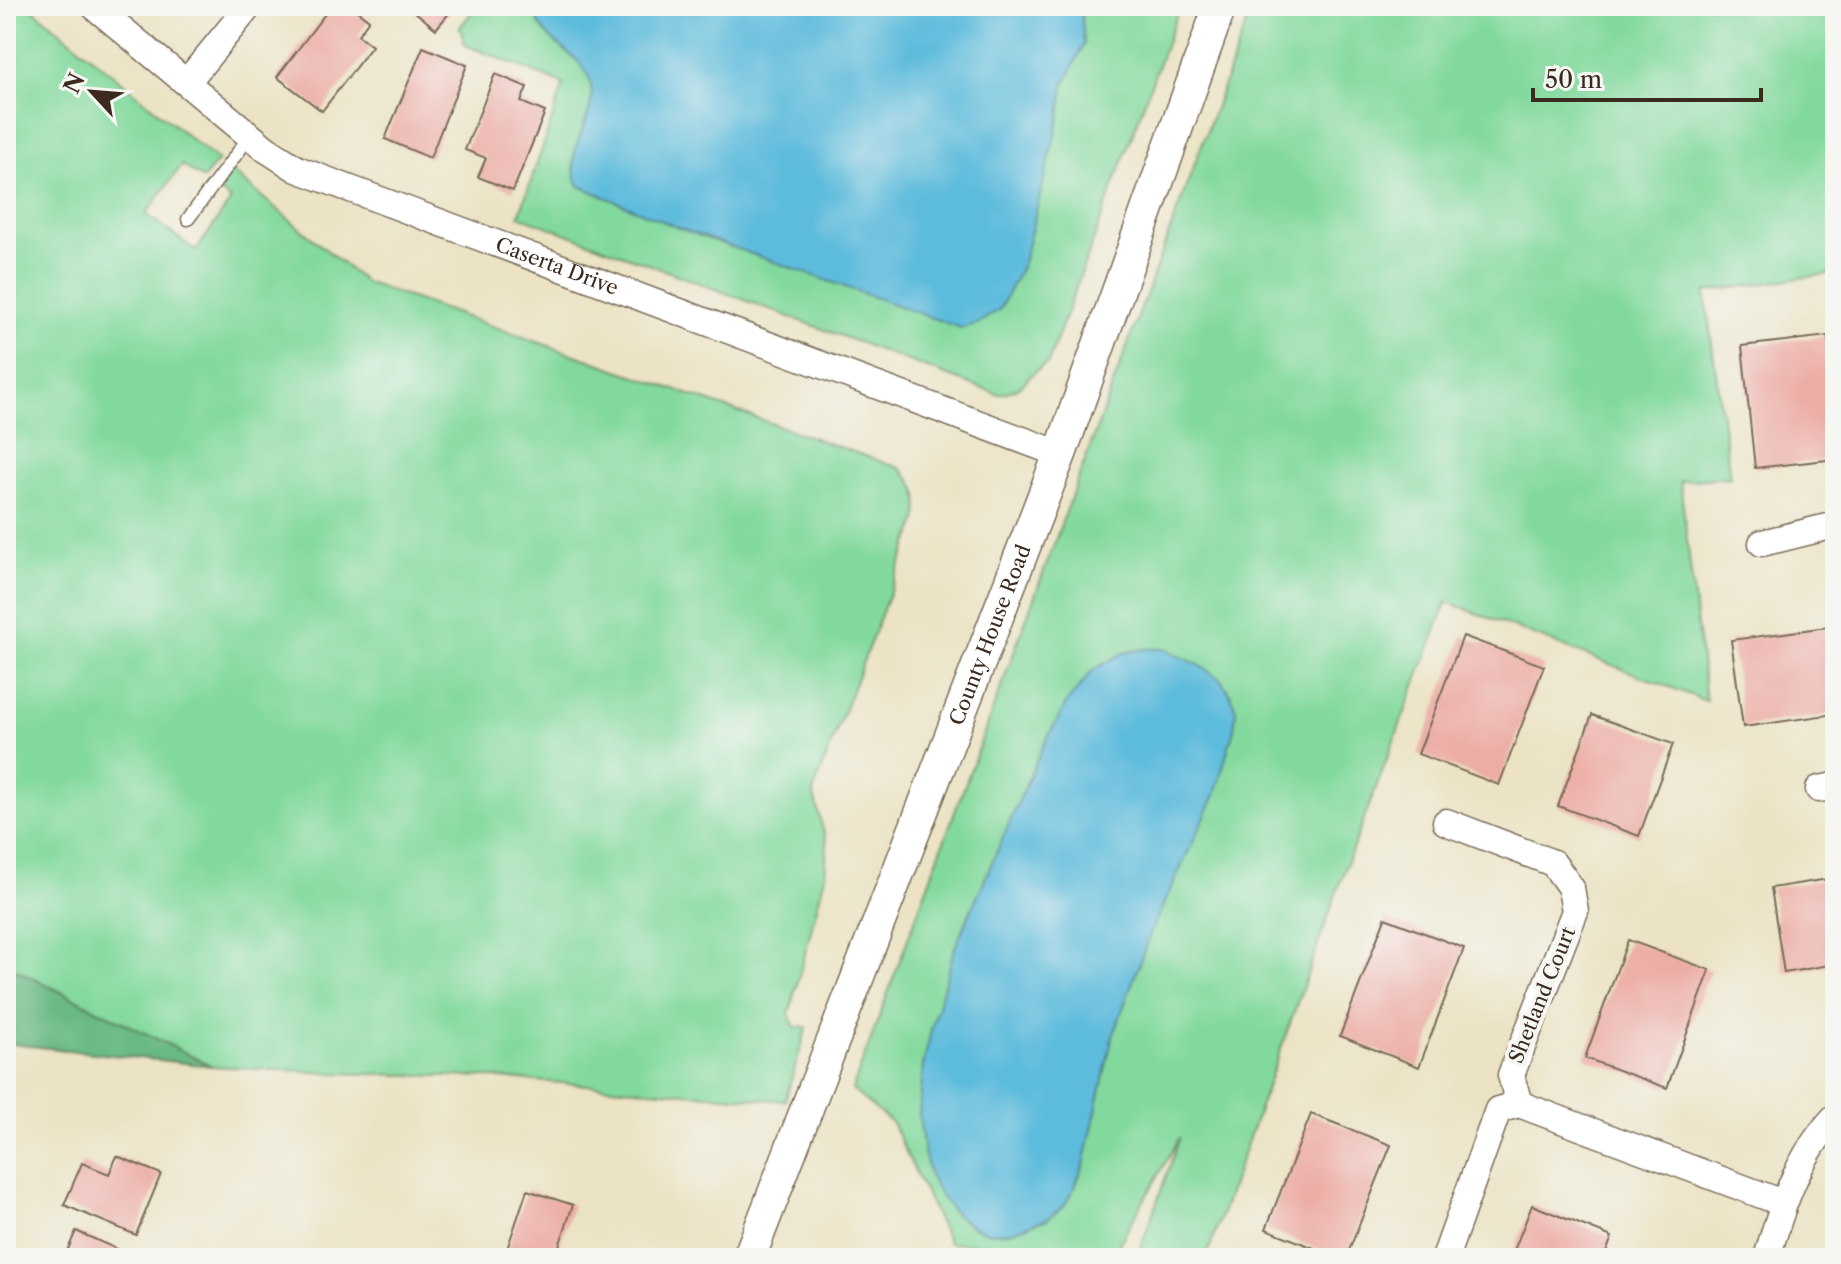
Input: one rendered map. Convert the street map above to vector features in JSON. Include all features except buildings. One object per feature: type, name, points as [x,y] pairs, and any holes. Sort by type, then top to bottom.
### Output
[{"type":"street","name":"Caserta Drive","points":[[94,6],[279,159],[310,175],[1060,454]]},
{"type":"street","points":[[187,82],[249,6]]},
{"type":"street","name":"County House Road","points":[[749,1258],[1060,454],[1220,6]]},
{"type":"street","points":[[1762,543],[1835,525]]},
{"type":"street","name":"Shetland Court","points":[[1446,822],[1553,863],[1571,888],[1575,911],[1511,1075],[1519,1104]]},
{"type":"street","points":[[1445,1258],[1498,1110],[1519,1104],[1783,1203]]},
{"type":"street","points":[[1767,1258],[1783,1203],[1819,1134],[1835,1117]]},
{"type":"lane","points":[[188,219],[250,136]]},
{"type":"green space","points":[[6,6],[29,6],[218,161],[203,179],[182,165],[146,214],[196,251],[231,200],[219,191],[232,172],[365,282],[900,468],[911,481],[919,504],[917,521],[813,792],[827,844],[825,876],[789,1015],[795,1027],[807,1027],[785,1101],[486,1077],[212,1066],[6,965]]},
{"type":"green space","points":[[477,6],[1180,6],[1048,363],[1015,389],[997,394],[519,216],[564,84],[465,45],[460,27]]},
{"type":"green space","points":[[1253,6],[1835,6],[1835,273],[1705,292],[1730,477],[1680,481],[1706,701],[1447,602],[1346,866],[1206,1258],[1137,1258],[1180,1137],[1111,1258],[1073,1258],[1042,1246],[949,1243],[892,1123],[852,1090]]},
{"type":"green space","points":[[6,965],[212,1066],[12,1044],[6,1047]]},
{"type":"water","points":[[534,6],[1081,6],[1084,44],[1064,85],[1060,116],[1023,263],[1000,309],[977,324],[961,328],[684,230],[579,186],[574,157],[591,105],[589,78],[584,68],[542,29]]},
{"type":"water","points":[[1164,649],[1199,665],[1220,679],[1231,695],[1236,711],[1234,729],[1215,795],[1151,931],[1112,1039],[1084,1165],[1073,1190],[1064,1206],[1047,1219],[1010,1232],[991,1233],[973,1227],[956,1215],[941,1197],[930,1176],[919,1115],[923,1066],[931,1030],[955,947],[1042,748],[1067,702],[1093,670],[1123,653]]}]
